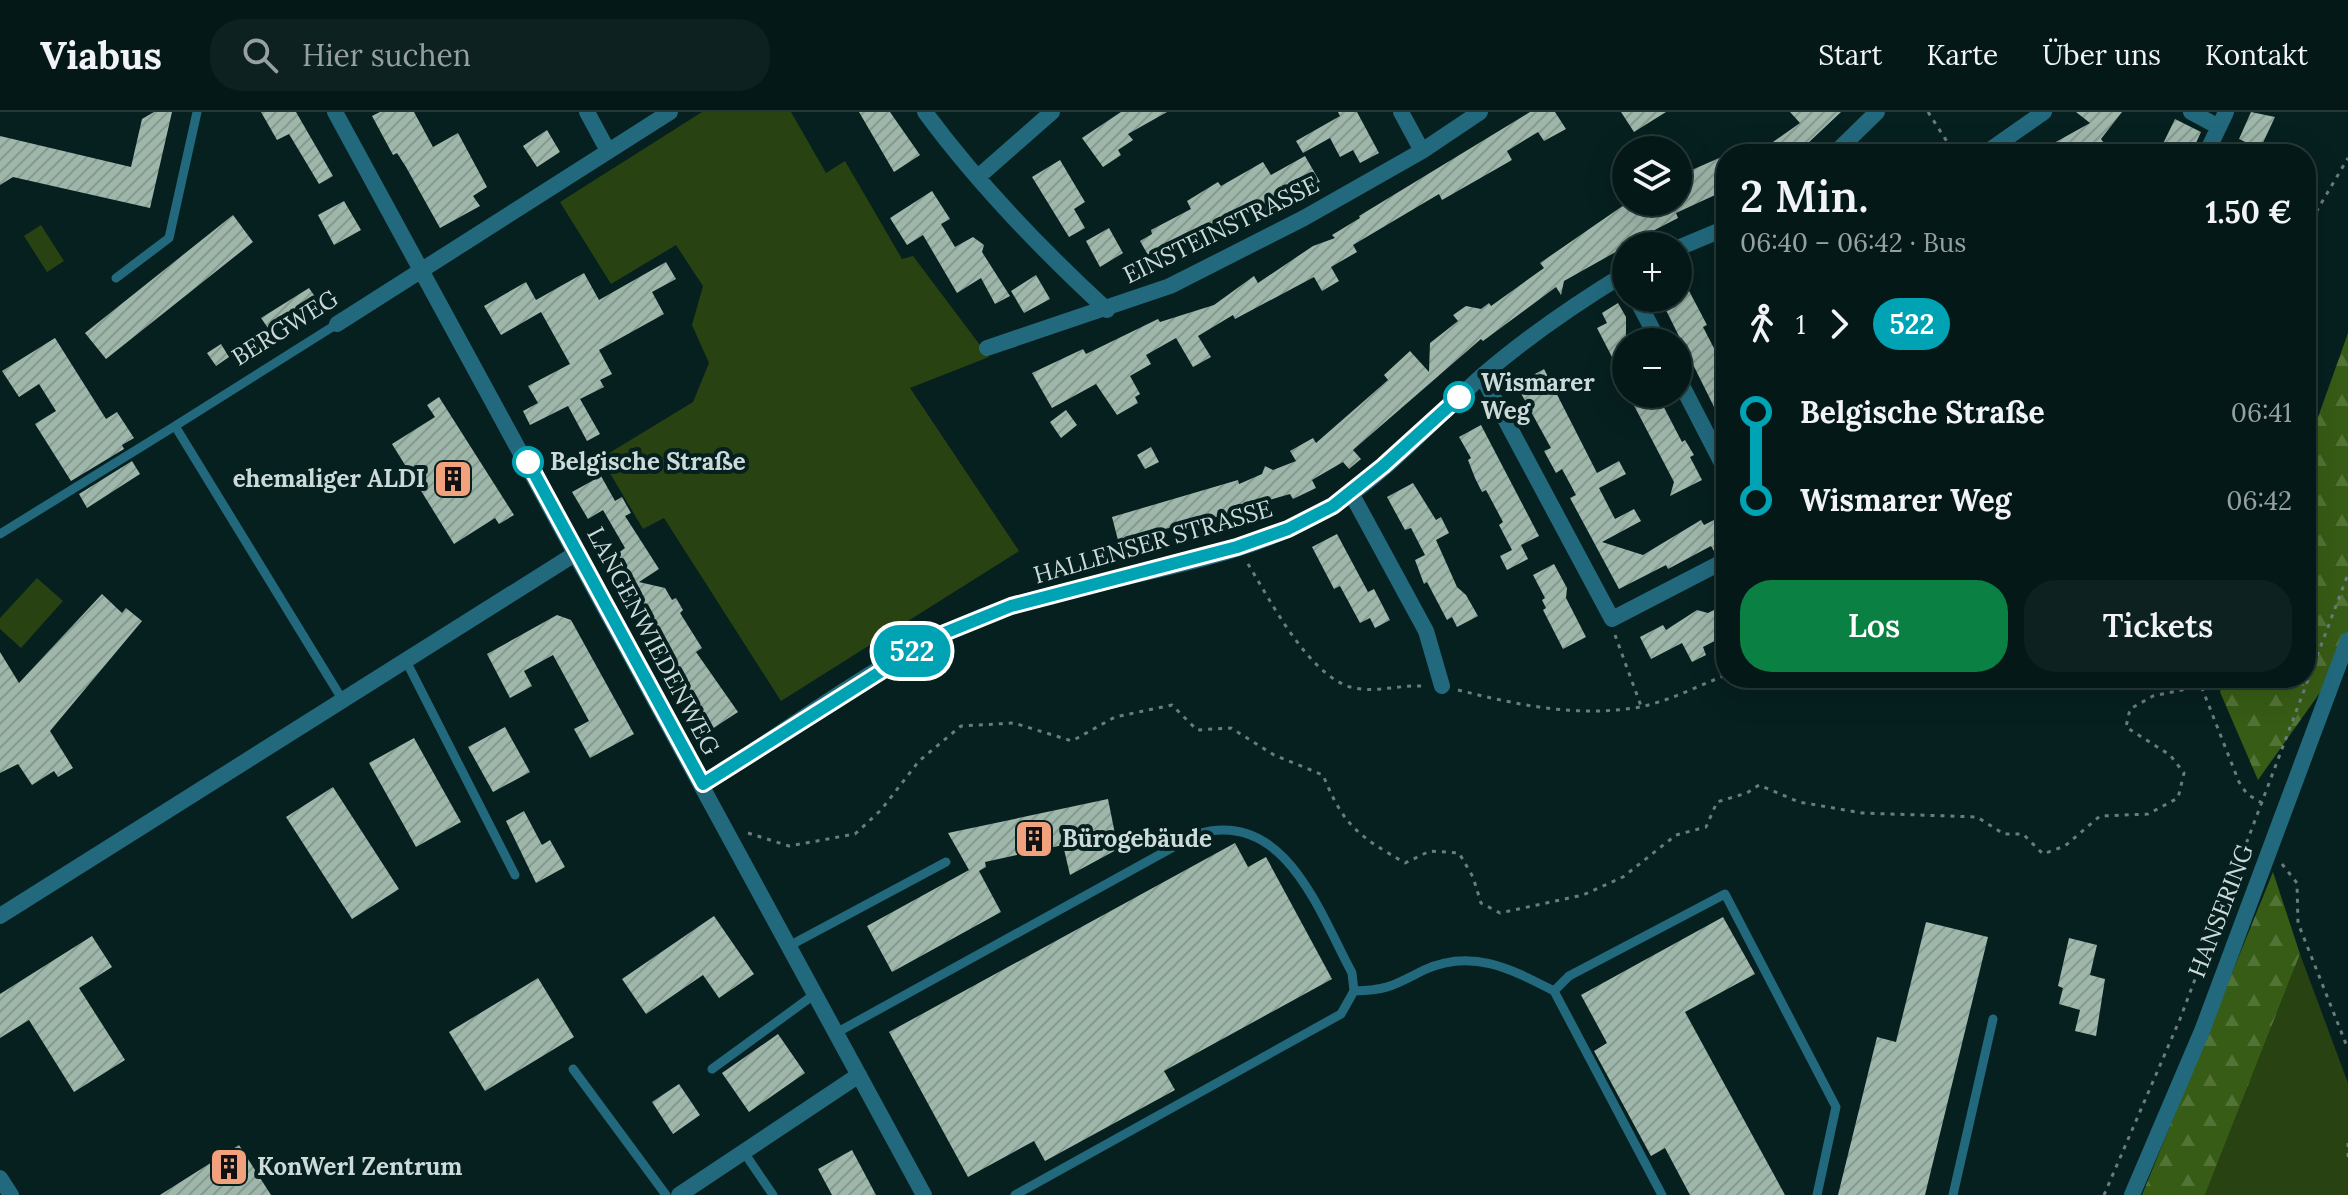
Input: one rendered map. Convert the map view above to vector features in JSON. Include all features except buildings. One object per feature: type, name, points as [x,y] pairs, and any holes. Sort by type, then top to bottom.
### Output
[{"type":"street","name":"LANGENWIEDENWEG","points":[[335,112],[578,552],[924,1195]]},
{"type":"street","points":[[587,112],[608,151]]},
{"type":"street","name":"BERGWEG","points":[[337,324],[670,112]]},
{"type":"street","points":[[925,112],[978,177],[1062,268],[1107,310]]},
{"type":"street","points":[[978,177],[1052,112]]},
{"type":"street","points":[[1401,112],[1422,151]]},
{"type":"street","name":"EINSTEINSTRASSE","points":[[987,348],[1107,310],[1183,280],[1422,151],[1480,112]]},
{"type":"street","points":[[1844,144],[1877,112]]},
{"type":"street","points":[[1998,144],[2044,112]]},
{"type":"street","points":[[2191,112],[2222,120],[2211,144]]},
{"type":"street","points":[[1692,242],[1716,232]]},
{"type":"street","name":"HALLENSER STRASSE","points":[[703,784],[937,636],[1011,606],[1237,547],[1288,529],[1351,493],[1509,353],[1612,284]]},
{"type":"street","points":[[1482,376],[1612,619],[1716,565]]},
{"type":"street","points":[[1692,405],[1716,452]]},
{"type":"street","points":[[1351,493],[1426,631],[1442,686]]},
{"type":"street","points":[[0,916],[578,552]]},
{"type":"street","name":"HANSERING","points":[[2132,1195],[2202,1031],[2348,640]]},
{"type":"street","points":[[679,1195],[859,1075]]},
{"type":"street","points":[[0,1178],[11,1195]]},
{"type":"lane","points":[[116,278],[169,238],[197,112]]},
{"type":"lane","name":"BERGWEG","points":[[175,426],[337,324]]},
{"type":"lane","points":[[0,534],[175,426],[342,699]]},
{"type":"lane","points":[[405,659],[515,875]]},
{"type":"lane","points":[[836,1033],[1197,834],[1222,828],[1260,840],[1292,865],[1352,973],[1354,991],[1349,1003],[1334,1020],[1015,1195]]},
{"type":"lane","points":[[789,946],[946,862]]},
{"type":"lane","points":[[1554,991],[1569,976],[1725,894],[1836,1107],[1817,1195]]},
{"type":"lane","points":[[1354,991],[1388,990],[1427,969],[1453,961],[1479,959],[1507,968],[1554,991],[1662,1195]]},
{"type":"lane","points":[[712,1069],[815,994]]},
{"type":"lane","points":[[1953,1195],[1993,1019]]},
{"type":"lane","points":[[573,1069],[666,1195]]},
{"type":"lane","points":[[743,1151],[773,1195]]},
{"type":"path","points":[[1928,112],[1949,144]]},
{"type":"path","points":[[2316,212],[2348,158]]},
{"type":"path","points":[[1237,547],[1302,649],[1341,684],[1360,690],[1442,686],[1521,705],[1585,712],[1641,706],[1716,679]]},
{"type":"path","points":[[2316,659],[2348,574]]},
{"type":"path","points":[[1612,619],[1641,706]]},
{"type":"path","points":[[726,826],[789,846],[855,834],[881,810],[919,761],[961,726],[1014,723],[1072,741],[1115,717],[1172,705],[1197,730],[1231,728],[1274,755],[1323,775],[1332,798],[1356,835],[1405,863],[1430,851],[1459,853],[1473,877],[1481,903],[1500,913],[1583,895],[1623,877],[1676,835],[1706,827],[1717,802],[1747,793],[1759,785],[1799,802],[1862,813],[1977,817],[2004,834],[2023,834],[2043,854],[2065,846],[2100,816],[2148,814],[2178,798],[2184,773],[2170,755],[2126,727],[2130,709],[2153,696],[2191,688]]},
{"type":"path","points":[[2202,688],[2239,782],[2247,794],[2262,803]]},
{"type":"path","points":[[2104,1195],[2180,1019],[2305,688]]},
{"type":"path","points":[[2268,854],[2289,868],[2297,883],[2298,923],[2348,1049]]},
{"type":"path","points":[[2348,1143],[2348,1159]]},
{"type":"green space","points":[[702,112],[791,112],[826,173],[845,161],[902,259],[913,256],[989,357],[910,388],[1019,551],[781,701],[664,518],[643,529],[601,458],[693,402],[709,363],[692,325],[703,286],[676,245],[611,284],[560,202]]},
{"type":"green space","points":[[41,225],[64,261],[47,272],[24,236]]},
{"type":"green space","points":[[2348,333],[2348,653],[2258,780],[2220,692],[2221,688],[2316,688],[2316,423]]},
{"type":"green space","points":[[37,578],[63,601],[21,648],[0,629],[0,618]]},
{"type":"green space","points":[[2273,872],[2300,954],[2205,1195],[2142,1195]]},
{"type":"green space","points":[[2300,954],[2348,1083],[2348,1195],[2205,1195]]},
{"type":"bus line","name":"522","points":[[528,462],[703,784],[937,636],[1011,606],[1237,547],[1288,529],[1333,506],[1383,466],[1459,397]]},
{"type":"place","name":"Wismarer Weg","points":[[1459,397]]},
{"type":"place","name":"Belgische Straße","points":[[528,462]]},
{"type":"place","name":"ehemaliger ALDI","points":[[453,479]]},
{"type":"place","name":"Bürogebäude","points":[[1034,839]]},
{"type":"place","name":"KonWerl Zentrum","points":[[229,1167]]}]
